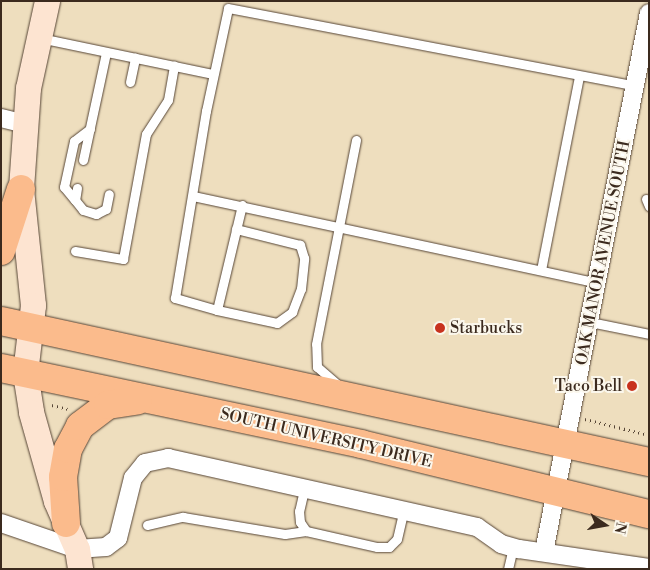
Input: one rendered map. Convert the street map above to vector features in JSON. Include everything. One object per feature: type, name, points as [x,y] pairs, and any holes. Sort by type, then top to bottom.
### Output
[{"type":"main road","points":[[1,251],[21,189]]},
{"type":"main road","points":[[1,321],[649,462]]},
{"type":"main road","name":"SOUTH UNIVERSITY DRIVE","points":[[13,371],[361,444],[649,514]]},
{"type":"main road","points":[[66,523],[63,477],[68,448],[80,426],[108,405],[145,399]]},
{"type":"street","points":[[47,1],[28,88],[21,189],[33,305],[31,328],[13,371],[33,421],[56,501],[66,523],[78,559]]},
{"type":"street","name":"OAK MANOR AVENUE SOUTH","points":[[544,552],[567,445],[649,13]]},
{"type":"street","points":[[1,118],[25,124]]},
{"type":"street","points":[[1,523],[78,559],[106,547],[118,538],[133,478],[145,463],[168,458],[304,490],[477,527],[501,544],[513,547],[649,568]]},
{"type":"lane","points":[[236,229],[300,245],[304,258],[301,289],[292,312],[277,323],[217,310],[175,298],[213,74],[228,8],[579,77],[635,86]]},
{"type":"lane","points":[[40,38],[213,74]]},
{"type":"lane","points":[[83,160],[106,52]]},
{"type":"lane","points":[[130,82],[135,58]]},
{"type":"lane","points":[[75,251],[123,259],[146,134],[168,100],[174,66]]},
{"type":"lane","points":[[541,270],[579,77]]},
{"type":"lane","points":[[90,129],[74,141],[64,187],[83,210],[96,214],[106,209],[109,194]]},
{"type":"lane","points":[[352,397],[317,367],[316,344],[356,140]]},
{"type":"lane","points":[[75,200],[77,188]]},
{"type":"lane","points":[[193,196],[598,283]]},
{"type":"lane","points":[[217,310],[242,205]]},
{"type":"lane","points":[[590,322],[649,334]]},
{"type":"lane","points":[[304,490],[299,511],[300,522],[306,531]]},
{"type":"lane","points":[[147,525],[182,517],[285,534],[306,531],[377,547],[389,547],[397,539],[403,512]]},
{"type":"lane","points":[[508,569],[513,547]]},
{"type":"path","points":[[572,416],[649,435]]},
{"type":"place","name":"Starbucks","points":[[440,328]]},
{"type":"place","name":"Taco Bell","points":[[632,386]]}]
